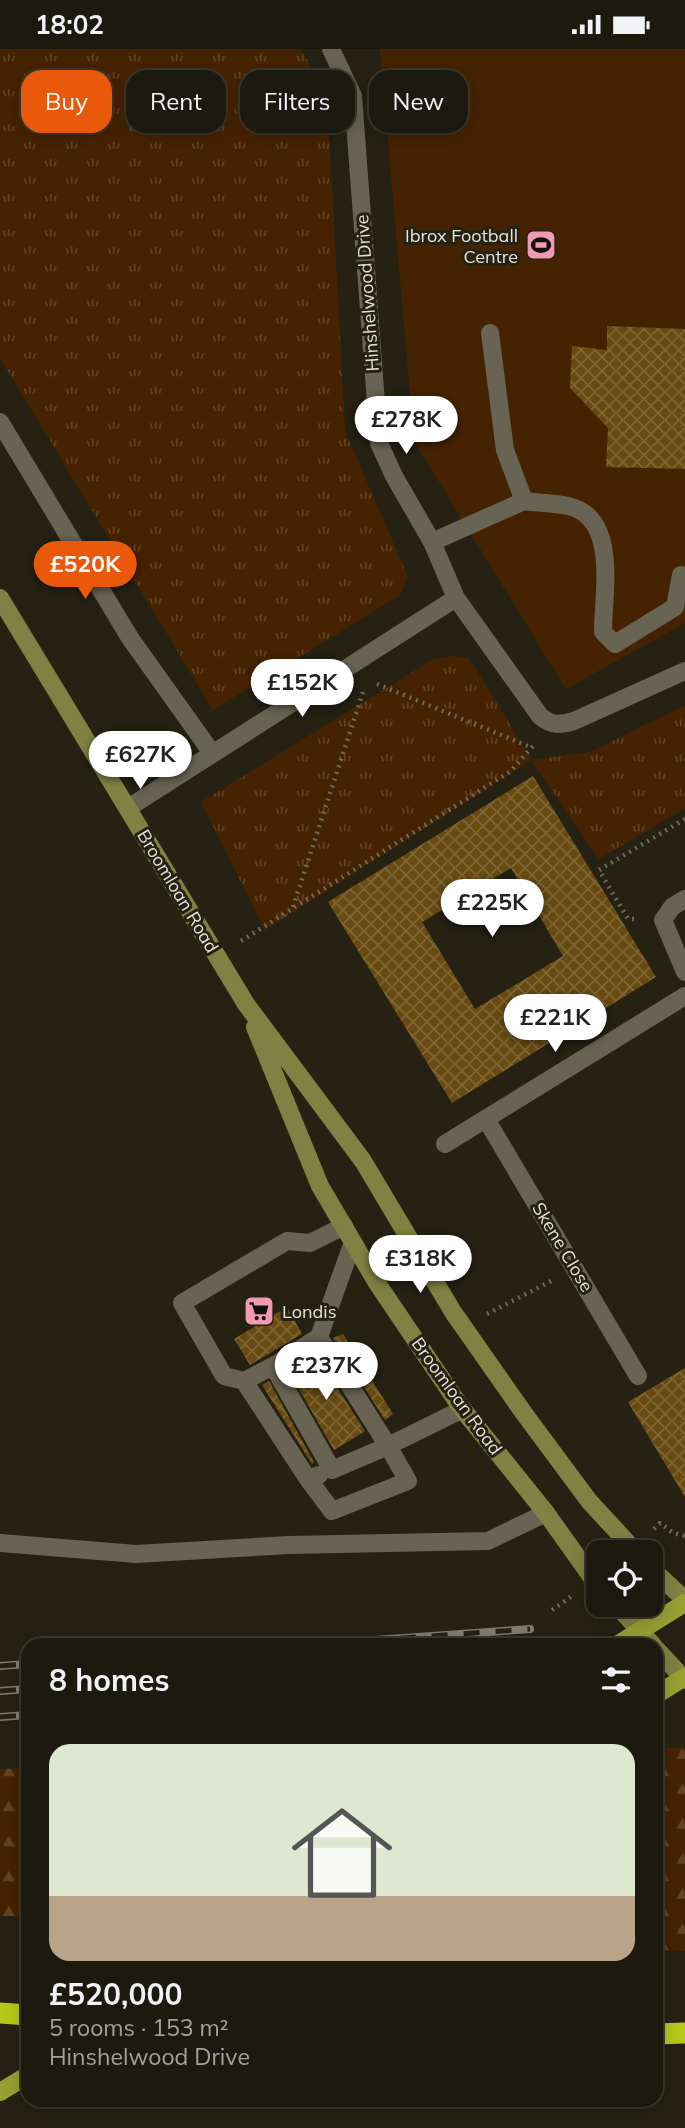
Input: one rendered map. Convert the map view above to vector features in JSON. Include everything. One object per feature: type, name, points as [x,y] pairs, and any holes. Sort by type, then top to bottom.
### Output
[{"type":"highway","points":[[0,2013],[21,2014]]},
{"type":"highway","points":[[0,2025],[21,2027]]},
{"type":"highway","points":[[663,2034],[685,2033]]},
{"type":"main road","name":"Broomloan Road","points":[[0,598],[246,1004],[363,1161],[463,1327],[583,1493],[625,1540]]},
{"type":"main road","name":"Broomloan Road","points":[[246,1004],[320,1186],[353,1243],[463,1409],[546,1513],[586,1569]]},
{"type":"main road","points":[[628,1638],[685,1602],[663,1580]]},
{"type":"main road","points":[[627,1617],[647,1638]]},
{"type":"main road","points":[[663,1656],[684,1678],[663,1691]]},
{"type":"main road","points":[[0,2025],[21,2010]]},
{"type":"main road","points":[[0,2092],[21,2079]]},
{"type":"street","name":"Hinshelwood Drive","points":[[331,49],[354,96],[379,443],[394,476],[432,543],[456,598],[540,716],[549,723],[575,721],[685,671]]},
{"type":"street","points":[[490,333],[505,450],[524,501]]},
{"type":"street","points":[[0,422],[130,638],[212,753]]},
{"type":"street","points":[[432,543],[524,501],[571,506],[595,520],[603,543],[603,632],[615,644],[675,607],[681,575]]},
{"type":"street","points":[[128,808],[456,598]]},
{"type":"street","points":[[685,899],[673,907],[663,920],[685,972]]},
{"type":"street","points":[[444,1144],[685,996]]},
{"type":"street","name":"Skene Close","points":[[486,1119],[576,1267],[638,1376]]},
{"type":"street","points":[[344,1226],[310,1243],[287,1241],[182,1303],[223,1376],[244,1381],[319,1337],[353,1243]]},
{"type":"street","points":[[244,1381],[332,1511],[408,1481],[319,1337]]},
{"type":"street","points":[[273,1366],[332,1470]]},
{"type":"street","points":[[308,1479],[388,1446],[463,1409]]},
{"type":"street","points":[[0,1543],[136,1553],[289,1545],[488,1541],[546,1513]]},
{"type":"path","points":[[293,908],[366,680],[532,747]]},
{"type":"path","points":[[217,956],[511,771]]},
{"type":"path","points":[[663,920],[628,919],[599,870],[685,819]]},
{"type":"path","points":[[463,1327],[576,1267]]},
{"type":"green space","points":[[0,49],[300,49],[313,70],[240,70],[240,133],[329,133],[345,431],[408,577],[400,595],[213,710],[0,358]]},
{"type":"green space","name":"Ibrox Football Centre","points":[[380,49],[685,49],[685,623],[566,689],[414,441],[387,133],[468,133],[468,70],[382,70]]},
{"type":"green space","points":[[451,656],[469,658],[532,760],[590,752],[685,705],[685,808],[599,859],[531,760],[265,930],[201,802],[432,660]]},
{"type":"green space","points":[[663,1748],[685,1748],[685,1951],[663,1950]]},
{"type":"green space","points":[[21,1768],[21,1916],[0,1916],[0,1769]]},
{"type":"building","points":[[607,326],[685,329],[685,469],[606,467],[608,428],[570,388],[572,346],[607,350]]},
{"type":"building","points":[[533,776],[656,977],[452,1103],[328,902]],"holes":[[[511,868],[563,956],[475,1009],[422,922]]]},
{"type":"building","points":[[287,1307],[302,1334],[250,1365],[234,1339]]},
{"type":"building","points":[[343,1334],[393,1414],[385,1420],[333,1338]]},
{"type":"building","points":[[315,1353],[365,1431],[334,1450],[288,1370]]},
{"type":"building","points":[[685,1368],[685,1497],[628,1402]]},
{"type":"building","points":[[269,1381],[314,1462],[312,1464],[262,1385]]},
{"type":"railway","points":[[403,1638],[530,1629]]},
{"type":"railway","points":[[0,1666],[21,1664]]},
{"type":"railway","points":[[0,1691],[21,1690]]},
{"type":"railway","points":[[0,1717],[21,1716]]},
{"type":"place","name":"Ibrox Football Centre","points":[[541,245]]},
{"type":"place","name":"Londis","points":[[259,1311]]}]
